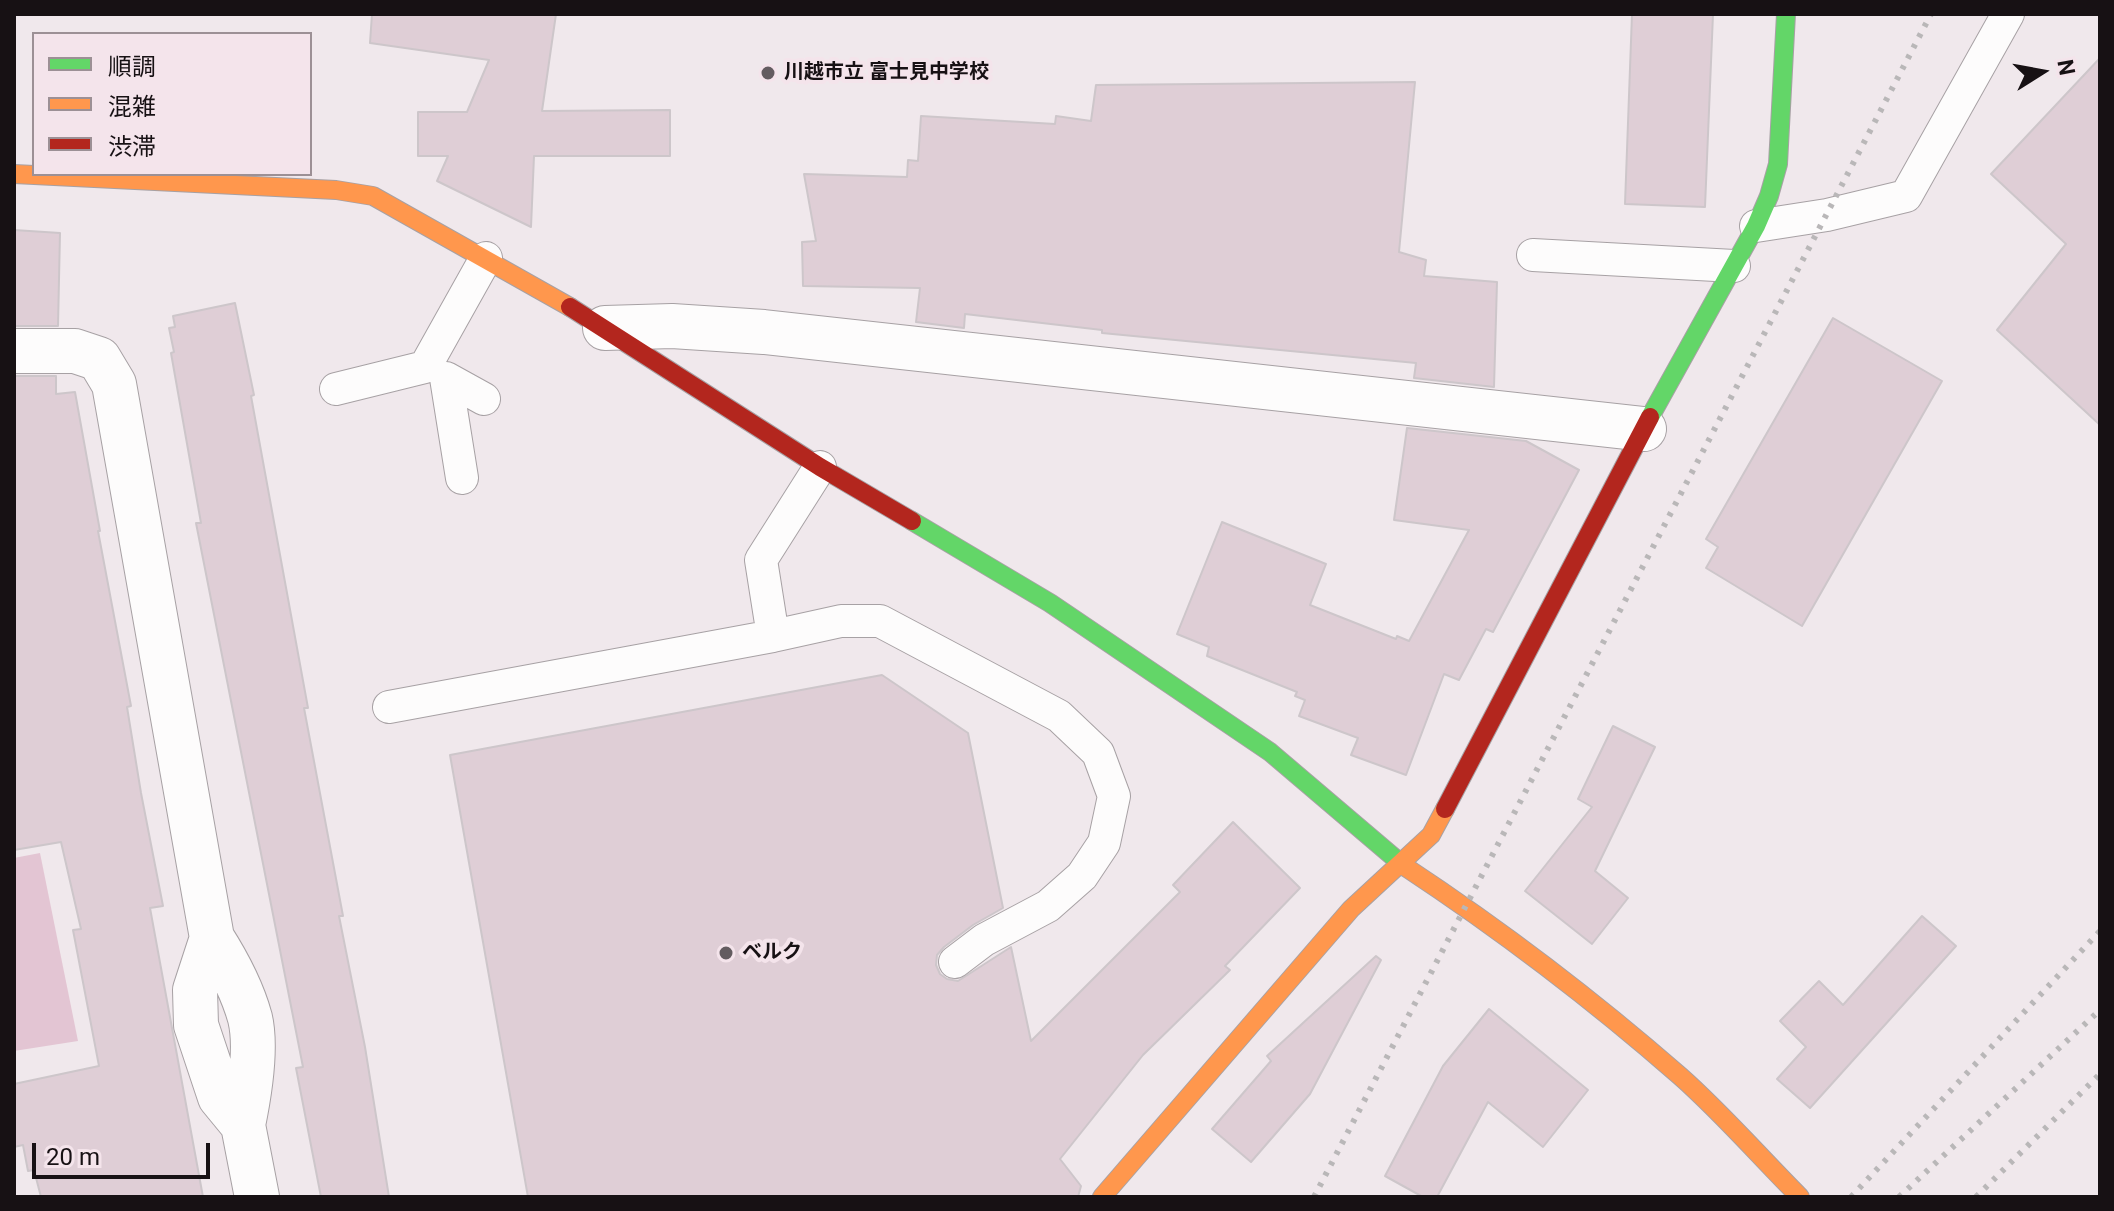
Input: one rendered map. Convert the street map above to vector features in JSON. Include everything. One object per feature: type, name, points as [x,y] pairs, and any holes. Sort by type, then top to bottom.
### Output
[{"type":"street","points":[[1102,1197],[1351,909],[1431,835],[1644,429],[1756,226],[1769,196],[1778,164],[1786,14]]},
{"type":"street","points":[[54,176],[336,190],[373,196],[486,258],[605,328],[820,467],[1050,603],[1270,752],[1402,864],[1570,984],[1682,1078],[1800,1197]]},
{"type":"street","points":[[605,328],[672,326],[764,332],[1644,429]]},
{"type":"street","points":[[14,351],[75,351],[99,359],[114,384],[212,938],[233,973],[251,1021],[251,1084],[243,1125],[257,1197]]},
{"type":"lane","points":[[1756,226],[1827,215],[1906,196],[2008,14]]},
{"type":"lane","points":[[1533,255],[1734,266]]},
{"type":"lane","points":[[462,478],[436,373],[486,258]]},
{"type":"lane","points":[[336,389],[436,373],[484,399]]},
{"type":"lane","points":[[773,636],[761,560],[820,467]]},
{"type":"lane","points":[[389,707],[841,621],[880,621],[1059,716],[1098,753],[1114,796],[1104,843],[1082,876],[1048,906],[984,940],[955,962]]},
{"type":"shaded area","points":[[40,853],[78,1041],[14,1051],[14,858]]},
{"type":"building","points":[[372,14],[556,14],[542,111],[670,110],[670,156],[534,156],[531,227],[437,181],[448,156],[418,156],[418,112],[467,112],[489,60],[370,43]]},
{"type":"building","points":[[1632,14],[1713,14],[1705,207],[1625,204]]},
{"type":"building","points":[[2100,58],[2100,425],[1997,330],[2066,244],[1991,174]]},
{"type":"building","points":[[1415,82],[1399,252],[1426,260],[1424,276],[1497,282],[1494,387],[1414,378],[1416,363],[1102,333],[1102,330],[965,314],[964,328],[916,322],[920,288],[803,286],[802,242],[816,241],[804,174],[907,177],[908,160],[918,161],[921,116],[1055,124],[1056,116],[1091,121],[1096,85]]},
{"type":"building","points":[[14,230],[60,233],[58,326],[14,326]]},
{"type":"building","points":[[235,303],[308,708],[304,708],[343,916],[339,916],[365,1047],[389,1197],[321,1197],[296,1068],[303,1067],[196,523],[201,523],[169,328],[175,327],[173,316]]},
{"type":"building","points":[[1833,318],[1942,381],[1802,626],[1706,568],[1718,547],[1706,539]]},
{"type":"building","points":[[14,376],[56,376],[56,394],[75,392],[131,706],[127,707],[141,793],[163,906],[150,908],[203,1197],[41,1197],[34,1170],[28,1171],[23,1145],[14,1147],[14,1084],[99,1066],[73,930],[81,929],[61,842],[14,850]]},
{"type":"building","points":[[1407,428],[1526,441],[1579,470],[1493,632],[1486,629],[1459,680],[1444,674],[1406,775],[1351,755],[1358,738],[1299,716],[1305,700],[1295,696],[1297,692],[1207,656],[1209,647],[1177,634],[1222,522],[1326,564],[1310,605],[1396,639],[1397,636],[1409,641],[1469,530],[1394,520]]},
{"type":"building","points":[[882,675],[968,733],[1003,908],[944,947],[937,955],[936,965],[940,974],[958,981],[1011,947],[1031,1041],[1180,892],[1173,885],[1233,822],[1300,888],[1225,966],[1230,970],[1143,1055],[1060,1159],[1081,1186],[1078,1197],[528,1197],[450,755]]},
{"type":"building","points":[[1613,726],[1655,747],[1595,871],[1628,898],[1592,944],[1525,891],[1592,807],[1578,799]]},
{"type":"building","points":[[1922,916],[1956,946],[1810,1108],[1777,1079],[1806,1047],[1780,1021],[1819,981],[1843,1005]]},
{"type":"building","points":[[1376,956],[1381,960],[1310,1094],[1251,1162],[1212,1129],[1271,1061],[1267,1056]]},
{"type":"building","points":[[1489,1009],[1588,1090],[1543,1147],[1488,1102],[1437,1197],[1423,1197],[1385,1176],[1443,1066]]},
{"type":"railway","points":[[1314,1197],[1931,14]]},
{"type":"railway","points":[[1851,1197],[2100,931]]},
{"type":"railway","points":[[1899,1197],[2100,1010]]},
{"type":"railway","points":[[1976,1197],[2100,1074]]},
{"type":"traffic: fast","points":[[1650,417],[1756,226],[1769,196],[1778,164],[1786,14]]},
{"type":"traffic: fast","points":[[912,521],[1050,603],[1270,752],[1404,866]]},
{"type":"traffic: slow","points":[[14,174],[32,175]]},
{"type":"traffic: slow","points":[[54,176],[336,190],[373,196],[570,307]]},
{"type":"traffic: slow","points":[[1102,1197],[1351,909],[1431,835],[1445,809]]},
{"type":"traffic: slow","points":[[1404,866],[1511,941],[1647,1048],[1711,1105],[1800,1197]]},
{"type":"traffic: jam","points":[[570,307],[820,467],[912,521]]},
{"type":"traffic: jam","points":[[1445,809],[1650,417]]},
{"type":"place","name":"川越市立 富士見中学校","points":[[768,73]]},
{"type":"place","name":"ベルク","points":[[726,953]]}]
